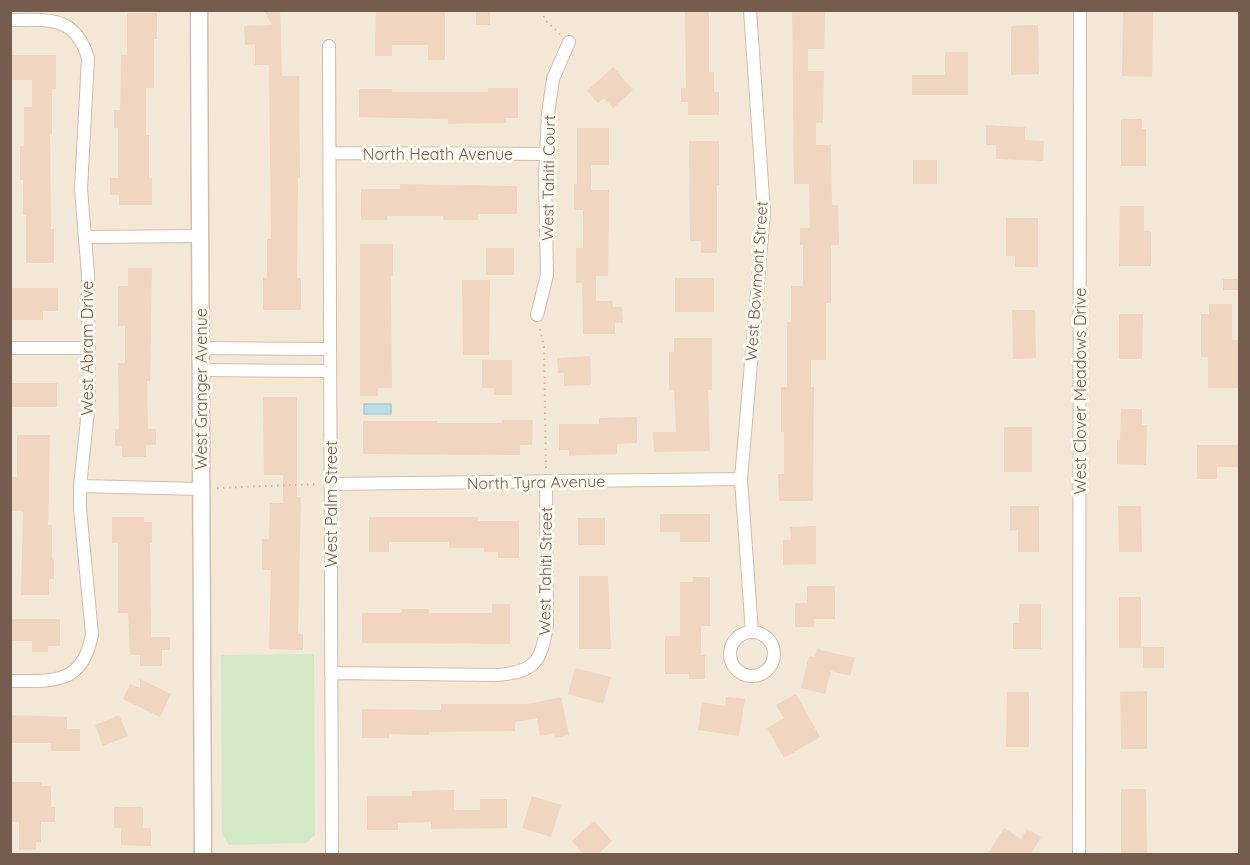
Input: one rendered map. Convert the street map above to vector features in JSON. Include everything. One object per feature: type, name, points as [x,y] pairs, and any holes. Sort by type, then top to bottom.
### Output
[{"type":"street","name":"West Granger Avenue","points":[[199,10],[203,855]]},
{"type":"street","name":"West Bowmont Street","points":[[750,10],[764,212],[741,479],[752,632]]},
{"type":"street","name":"West Clover Meadows Drive","points":[[1079,855],[1080,10]]},
{"type":"street","name":"West Abram Drive","points":[[10,20],[50,20],[64,25],[76,32],[84,44],[88,58],[81,189],[85,237],[89,401],[80,486],[80,509],[92,634],[89,652],[81,665],[67,676],[51,681],[10,681]]},
{"type":"street","name":"West Tahiti Court","points":[[537,315],[547,276],[548,114],[553,79],[569,42]]},
{"type":"street","name":"West Palm Street","points":[[329,46],[332,855]]},
{"type":"street","name":"North Heath Avenue","points":[[330,153],[546,154]]},
{"type":"street","points":[[85,237],[200,236]]},
{"type":"street","points":[[10,348],[89,348]]},
{"type":"street","points":[[201,348],[330,349]]},
{"type":"street","points":[[201,370],[330,371]]},
{"type":"street","name":"North Tyra Avenue","points":[[331,484],[741,479]]},
{"type":"street","name":"West Tahiti Street","points":[[331,673],[497,675],[521,671],[538,659],[544,645],[547,625],[546,482]]},
{"type":"street","points":[[80,486],[201,489]]},
{"type":"path","points":[[544,10],[544,20],[569,42]]},
{"type":"path","points":[[537,315],[544,347],[546,482]]},
{"type":"path","points":[[201,489],[331,484]]},
{"type":"shaded area","points":[[10,11],[1239,11],[1239,854],[11,854]]},
{"type":"green space","points":[[314,654],[315,835],[306,843],[229,845],[222,834],[221,655]]},
{"type":"water","points":[[364,404],[391,404],[391,414],[364,414]]},
{"type":"building","points":[[264,10],[280,10],[282,76],[299,76],[300,178],[298,178],[297,278],[301,278],[301,310],[263,310],[263,278],[267,278],[267,239],[271,239],[269,65],[255,65],[255,44],[245,45],[244,26],[272,25]]},
{"type":"building","points":[[445,10],[445,60],[428,60],[428,45],[392,45],[392,56],[375,56],[376,11]]},
{"type":"building","points":[[476,10],[490,10],[490,25],[476,25]]},
{"type":"building","points":[[685,10],[709,10],[709,72],[714,72],[714,92],[719,92],[719,115],[688,115],[688,102],[681,102],[681,88],[686,88]]},
{"type":"building","points":[[1123,10],[1153,10],[1152,77],[1122,76]]},
{"type":"building","points":[[792,11],[825,11],[824,49],[808,49],[808,71],[824,71],[823,123],[816,123],[816,145],[831,145],[832,205],[838,205],[839,245],[831,245],[831,303],[826,303],[826,360],[811,360],[811,387],[814,387],[813,501],[779,501],[778,474],[784,474],[781,387],[787,387],[787,322],[791,322],[791,286],[803,286],[803,245],[800,245],[800,228],[810,228],[809,184],[794,184]]},
{"type":"building","points":[[127,13],[157,13],[157,39],[154,39],[154,88],[146,88],[146,135],[149,135],[149,178],[152,178],[152,205],[119,205],[119,195],[110,195],[110,178],[118,178],[118,128],[114,128],[114,110],[120,110],[121,55],[127,55]]},
{"type":"building","points":[[1038,25],[1039,74],[1011,75],[1011,26]]},
{"type":"building","points":[[945,52],[968,52],[968,95],[912,95],[912,75],[945,75]]},
{"type":"building","points":[[10,55],[56,55],[56,89],[52,89],[52,134],[50,134],[51,229],[54,229],[54,263],[26,263],[26,215],[23,215],[20,146],[24,146],[24,107],[32,107],[32,80],[10,80]]},
{"type":"building","points":[[613,67],[633,90],[613,108],[604,98],[598,103],[587,91]]},
{"type":"building","points":[[488,88],[518,88],[518,118],[506,118],[506,123],[448,124],[448,119],[359,117],[359,89],[392,89],[392,92],[488,92]]},
{"type":"building","points":[[1121,119],[1142,119],[1142,129],[1146,129],[1146,166],[1121,166]]},
{"type":"building","points":[[986,125],[1025,127],[1025,140],[1044,141],[1043,161],[996,159],[996,145],[986,145]]},
{"type":"building","points":[[577,128],[609,128],[609,165],[591,165],[591,190],[609,190],[608,276],[596,276],[596,301],[612,301],[613,307],[622,307],[623,323],[615,323],[615,334],[583,334],[582,283],[576,283],[576,248],[583,248],[583,210],[574,210],[574,184],[577,184]]},
{"type":"building","points":[[689,141],[719,141],[717,253],[701,253],[701,241],[690,241]]},
{"type":"building","points":[[913,160],[937,160],[937,184],[913,184]]},
{"type":"building","points":[[400,184],[517,186],[517,214],[478,214],[478,220],[443,220],[443,216],[387,216],[387,220],[361,220],[361,189],[400,189]]},
{"type":"building","points":[[1120,206],[1144,206],[1144,231],[1151,231],[1151,266],[1119,266]]},
{"type":"building","points":[[1006,218],[1038,218],[1038,267],[1015,267],[1015,256],[1006,256]]},
{"type":"building","points":[[360,244],[393,244],[392,388],[378,388],[378,396],[360,396]]},
{"type":"building","points":[[486,248],[514,248],[514,275],[486,275]]},
{"type":"building","points":[[128,268],[152,268],[150,381],[147,381],[148,429],[156,429],[156,445],[146,445],[146,457],[122,457],[122,446],[115,446],[115,429],[119,429],[118,363],[125,363],[125,326],[118,326],[118,286],[128,286]]},
{"type":"building","points":[[675,278],[714,278],[714,312],[675,312]]},
{"type":"building","points":[[1223,279],[1239,279],[1239,290],[1223,290]]},
{"type":"building","points":[[462,280],[490,280],[489,355],[463,355]]},
{"type":"building","points":[[10,288],[58,288],[58,311],[43,311],[43,320],[10,320]]},
{"type":"building","points":[[1209,304],[1232,304],[1232,340],[1239,340],[1239,388],[1208,388],[1208,357],[1201,357],[1201,314],[1209,314]]},
{"type":"building","points":[[1012,310],[1035,310],[1036,358],[1013,359]]},
{"type":"building","points":[[1119,314],[1143,314],[1142,359],[1119,359]]},
{"type":"building","points":[[674,338],[712,338],[712,390],[708,390],[710,451],[654,452],[653,432],[676,432],[674,390],[669,390],[669,352],[674,352]]},
{"type":"building","points":[[590,356],[591,385],[564,386],[564,373],[558,373],[557,358]]},
{"type":"building","points":[[482,360],[512,360],[512,395],[494,395],[494,388],[482,388]]},
{"type":"building","points":[[10,383],[57,383],[57,407],[10,407]]},
{"type":"building","points":[[263,397],[297,397],[297,497],[301,497],[298,634],[303,634],[303,650],[269,649],[271,570],[262,570],[262,539],[269,539],[270,503],[283,503],[283,475],[264,475]]},
{"type":"building","points":[[1121,409],[1142,409],[1142,425],[1147,425],[1146,465],[1117,464]]},
{"type":"building","points":[[637,417],[637,443],[617,444],[617,454],[569,456],[569,450],[559,450],[559,424],[599,424],[599,418]]},
{"type":"building","points":[[502,420],[533,420],[532,445],[520,445],[520,455],[363,454],[363,421],[502,423]]},
{"type":"building","points":[[1004,427],[1032,427],[1032,472],[1004,472]]},
{"type":"building","points":[[17,435],[50,435],[48,525],[52,525],[54,579],[49,579],[49,595],[21,595],[23,511],[12,511],[12,477],[17,477]]},
{"type":"building","points":[[1197,445],[1239,445],[1239,467],[1217,467],[1217,479],[1197,479]]},
{"type":"building","points":[[1010,506],[1039,506],[1039,552],[1018,552],[1018,530],[1010,531]]},
{"type":"building","points":[[1118,506],[1141,506],[1142,552],[1119,552]]},
{"type":"building","points":[[660,514],[710,514],[710,542],[680,542],[680,532],[660,532]]},
{"type":"building","points":[[112,517],[144,517],[144,522],[152,522],[152,543],[150,543],[151,637],[170,637],[170,650],[162,650],[162,666],[140,666],[140,655],[130,655],[128,613],[118,613],[118,543],[112,543]]},
{"type":"building","points":[[369,517],[478,517],[478,521],[519,521],[519,558],[498,558],[498,552],[484,552],[484,548],[449,548],[449,542],[389,542],[389,552],[369,552]]},
{"type":"building","points":[[578,518],[605,518],[605,545],[578,545]]},
{"type":"building","points":[[816,526],[816,564],[783,565],[783,540],[791,540],[790,527]]},
{"type":"building","points":[[579,576],[608,576],[611,649],[579,649]]},
{"type":"building","points":[[693,577],[710,577],[710,626],[701,626],[701,655],[705,655],[705,679],[689,679],[689,674],[665,674],[665,636],[680,636],[680,582],[693,582]]},
{"type":"building","points":[[807,586],[835,586],[835,619],[814,619],[814,627],[795,627],[795,603],[807,603]]},
{"type":"building","points":[[1119,597],[1141,597],[1141,648],[1119,648]]},
{"type":"building","points":[[492,604],[510,604],[510,644],[362,643],[362,613],[402,613],[402,609],[429,609],[429,613],[492,613]]},
{"type":"building","points":[[1019,604],[1041,604],[1041,649],[1013,649],[1013,623],[1019,623]]},
{"type":"building","points":[[10,619],[60,619],[60,646],[48,646],[48,652],[32,652],[32,641],[10,641]]},
{"type":"building","points":[[1143,647],[1164,647],[1164,668],[1143,668]]},
{"type":"building","points":[[817,649],[855,658],[850,676],[831,671],[825,694],[801,688],[809,656],[815,657]]},
{"type":"building","points":[[575,668],[611,677],[603,704],[568,694]]},
{"type":"building","points":[[140,679],[171,694],[160,717],[123,699],[130,684],[140,688]]},
{"type":"building","points":[[1147,691],[1147,749],[1121,749],[1120,692]]},
{"type":"building","points":[[1007,692],[1029,692],[1029,747],[1006,747]]},
{"type":"building","points":[[796,694],[820,737],[784,758],[767,728],[784,718],[776,705]]},
{"type":"building","points":[[561,697],[569,735],[555,738],[554,733],[540,736],[537,718],[515,722],[515,731],[429,732],[429,735],[389,734],[389,738],[362,738],[362,709],[441,710],[441,704],[528,704]]},
{"type":"building","points":[[726,697],[745,699],[739,736],[698,730],[702,702],[725,706]]},
{"type":"building","points":[[10,715],[67,717],[67,729],[80,729],[80,751],[51,751],[51,743],[10,743]]},
{"type":"building","points":[[119,715],[128,736],[103,746],[95,725]]},
{"type":"building","points":[[10,782],[42,782],[42,786],[51,786],[51,807],[55,807],[55,822],[41,822],[41,842],[36,842],[36,850],[19,850],[19,822],[12,822]]},
{"type":"building","points":[[1121,789],[1146,789],[1147,853],[1121,853]]},
{"type":"building","points":[[454,790],[454,810],[480,810],[480,799],[507,799],[507,828],[431,829],[431,822],[398,823],[398,830],[367,830],[367,796],[412,796],[412,791]]},
{"type":"building","points":[[532,796],[561,805],[551,837],[522,828]]},
{"type":"building","points":[[114,807],[143,807],[143,828],[151,828],[151,846],[121,845],[121,828],[114,828]]},
{"type":"building","points":[[594,821],[612,841],[597,855],[584,855],[572,841]]},
{"type":"building","points":[[1004,828],[1021,839],[1027,829],[1041,837],[1030,855],[987,855]]}]
